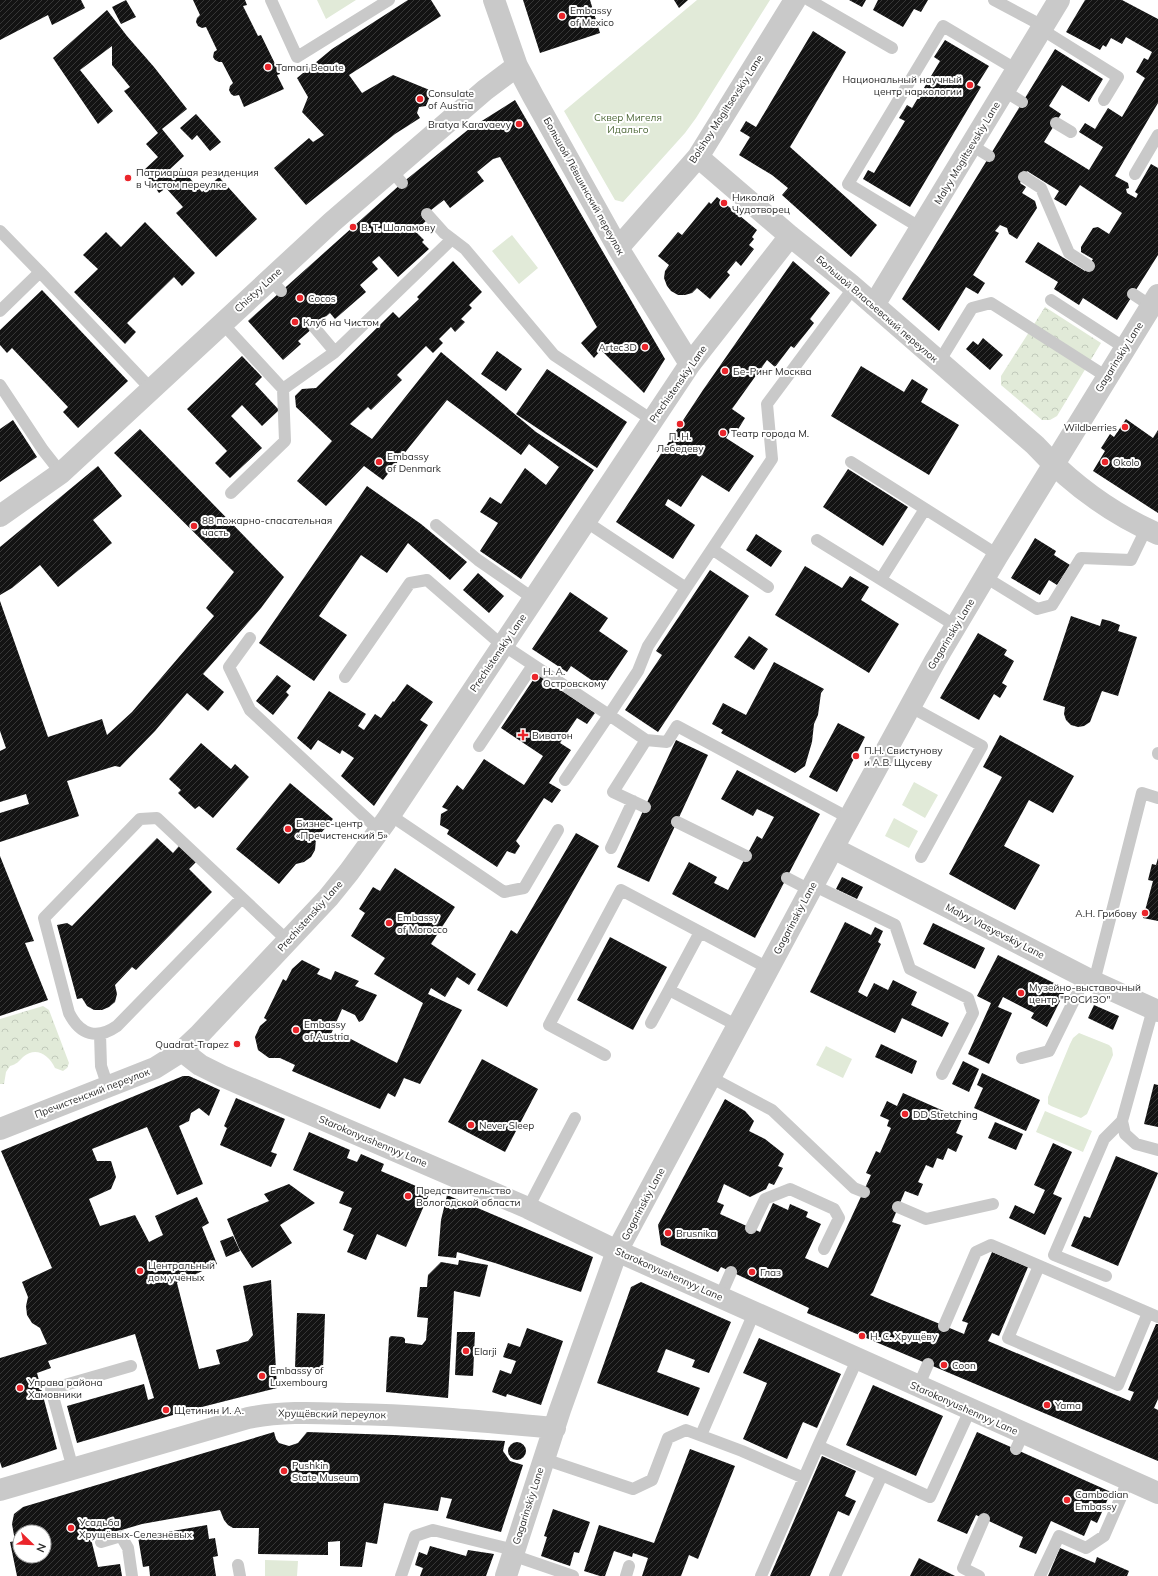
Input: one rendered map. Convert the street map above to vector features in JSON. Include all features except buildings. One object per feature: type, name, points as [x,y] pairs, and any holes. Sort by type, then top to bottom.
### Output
[{"type":"street","name":"Большой Лёвшинский переулок","points":[[494,0],[517,66],[618,248],[690,364]]},
{"type":"street","name":"Bolshoy Mogiltsevskiy Lane","points":[[618,248],[698,157],[795,0]]},
{"type":"street","name":"Malyy Mogiltsevskiy Lane","points":[[874,305],[921,228],[980,150],[1013,96],[1017,70],[1059,0]]},
{"type":"street","name":"Chistyy Lane","points":[[0,516],[61,473],[222,323],[275,285],[397,177],[485,90],[517,66]]},
{"type":"street","name":"Большой Власьевский переулок","points":[[698,157],[790,236],[874,305],[1035,445],[1053,465],[1107,506],[1152,532]]},
{"type":"street","name":"Prechistenskiy Lane","points":[[182,1052],[200,1035],[336,888],[384,823],[690,364],[790,236]]},
{"type":"street","name":"Gagarinskiy Lane","points":[[506,1576],[554,1428],[617,1252],[768,968],[910,706],[998,555],[1125,348],[1148,298]]},
{"type":"street","name":"Malyy Vlasyevskiy Lane","points":[[833,848],[1090,980],[1156,1010]]},
{"type":"street","name":"Пречистенский переулок","points":[[0,1129],[155,1068],[182,1052]]},
{"type":"street","name":"Starokonyushennyy Lane","points":[[182,1052],[200,1065],[222,1076],[528,1208],[617,1252],[970,1410],[1020,1442],[1158,1493]]},
{"type":"street","name":"Хрущёвский переулок","points":[[0,1490],[248,1418],[285,1413],[385,1414],[554,1428]]},
{"type":"lane","points":[[271,0],[297,57],[389,0]]},
{"type":"lane","points":[[809,0],[892,48]]},
{"type":"lane","points":[[994,0],[1042,28],[1118,77],[1104,100]]},
{"type":"lane","points":[[921,228],[848,184],[935,39],[943,26],[1017,70]]},
{"type":"lane","points":[[1056,123],[1071,132]]},
{"type":"lane","points":[[1135,174],[1158,135]]},
{"type":"lane","points":[[1024,177],[1041,188],[1069,253],[1089,266]]},
{"type":"lane","points":[[427,214],[444,233],[465,249],[554,355],[652,420]]},
{"type":"lane","points":[[0,231],[151,389]]},
{"type":"lane","points":[[284,389],[335,352],[452,239]]},
{"type":"lane","points":[[0,311],[40,272]]},
{"type":"lane","points":[[565,780],[638,671],[648,646],[772,459],[767,404],[854,288]]},
{"type":"lane","points":[[1051,300],[1125,348]]},
{"type":"lane","points":[[939,362],[972,308],[991,303],[1107,377]]},
{"type":"lane","points":[[222,323],[284,389],[285,441],[231,493]]},
{"type":"lane","points":[[314,327],[335,352]]},
{"type":"lane","points":[[1,387],[43,450],[61,473]]},
{"type":"lane","points":[[851,462],[998,555]]},
{"type":"lane","points":[[881,579],[925,509]]},
{"type":"lane","points":[[585,521],[686,588]]},
{"type":"lane","points":[[436,525],[478,560],[534,599]]},
{"type":"lane","points":[[985,577],[1037,609],[1052,605],[1081,558],[1131,560],[1152,532]]},
{"type":"lane","points":[[817,540],[956,626]]},
{"type":"lane","points":[[712,549],[768,587]]},
{"type":"lane","points":[[345,677],[410,583],[427,580],[503,645],[646,740],[667,742],[677,726],[849,818]]},
{"type":"lane","points":[[250,638],[229,667],[250,710],[384,823],[504,892],[524,888],[558,830]]},
{"type":"lane","points":[[479,746],[533,665]]},
{"type":"lane","points":[[910,706],[982,746],[922,856]]},
{"type":"lane","points":[[645,807],[613,792],[646,740]]},
{"type":"lane","points":[[1022,1058],[1049,1051],[1090,980],[1142,793],[1158,798]]},
{"type":"lane","points":[[611,848],[633,802]]},
{"type":"lane","points":[[242,898],[117,1026],[109,1032],[90,1034],[81,1029],[74,1022],[70,1013],[44,918],[140,819],[157,818],[288,941]]},
{"type":"lane","points":[[677,822],[746,856]]},
{"type":"lane","points":[[787,878],[895,926],[910,970],[968,998],[973,1013],[942,1074]]},
{"type":"lane","points":[[605,1055],[549,1025],[621,890],[768,968]]},
{"type":"lane","points":[[651,1023],[700,932]]},
{"type":"lane","points":[[669,990],[738,1026]]},
{"type":"lane","points":[[1106,1276],[1054,1255],[1104,1139],[1122,1121],[1156,1010]]},
{"type":"lane","points":[[100,1034],[100,1066],[108,1087]]},
{"type":"lane","points":[[710,1077],[772,1110],[854,1188],[864,1192]]},
{"type":"lane","points":[[528,1208],[575,1118]]},
{"type":"lane","points":[[1122,1121],[1125,1134],[1136,1144],[1158,1150]]},
{"type":"lane","points":[[751,1228],[765,1199],[790,1189],[834,1209],[839,1218],[824,1249]]},
{"type":"lane","points":[[898,1207],[926,1219],[993,1204]]},
{"type":"lane","points":[[944,1326],[976,1252],[991,1246],[1039,1266],[1153,1315],[1118,1385],[1008,1338],[1039,1266]]},
{"type":"lane","points":[[720,1297],[731,1272]]},
{"type":"lane","points":[[701,1435],[754,1313]]},
{"type":"lane","points":[[761,1576],[818,1446],[858,1360]]},
{"type":"lane","points":[[918,1387],[928,1364]]},
{"type":"lane","points":[[73,1469],[50,1389],[131,1366]]},
{"type":"lane","points":[[818,1446],[930,1497],[970,1410]]},
{"type":"lane","points":[[544,1459],[633,1488],[652,1480],[668,1438],[686,1430],[742,1450],[804,1478]]},
{"type":"lane","points":[[835,1576],[882,1475]]},
{"type":"lane","points":[[1040,1576],[1059,1536],[1086,1548],[1104,1536],[1128,1481]]},
{"type":"lane","points":[[979,1576],[963,1568],[984,1519]]},
{"type":"lane","points":[[401,1576],[414,1536],[432,1530],[513,1552],[573,1576]]},
{"type":"lane","points":[[101,1542],[121,1536],[128,1548],[132,1576]]},
{"type":"green space","points":[[317,0],[356,0],[326,19]]},
{"type":"green space","name":"Сквер Мигеля Идальго","points":[[697,0],[770,0],[685,133],[623,202],[615,200],[564,111]]},
{"type":"green space","points":[[512,235],[538,268],[519,284],[492,251]]},
{"type":"green space","points":[[1045,307],[1101,343],[1057,416],[1050,420],[1042,420],[1001,385],[1001,376]]},
{"type":"green space","points":[[914,782],[938,795],[925,818],[902,805]]},
{"type":"green space","points":[[894,818],[918,831],[909,848],[885,836]]},
{"type":"green space","points":[[43,1006],[49,1010],[69,1063],[67,1068],[63,1071],[55,1068],[46,1056],[33,1052],[23,1057],[16,1064],[10,1066],[6,1072],[4,1084],[0,1084],[0,1019]]},
{"type":"green space","points":[[1079,1033],[1109,1045],[1112,1048],[1113,1055],[1087,1114],[1081,1118],[1048,1104],[1048,1097],[1070,1044],[1073,1038]]},
{"type":"green space","points":[[826,1046],[852,1059],[843,1078],[816,1065]]},
{"type":"green space","points":[[1045,1111],[1092,1131],[1083,1152],[1036,1132]]},
{"type":"green space","points":[[265,1560],[298,1561],[297,1576],[265,1576]]},
{"type":"place","name":"Embassy of Mexico","points":[[562,16]]},
{"type":"place","name":"Tamari Beaute","points":[[268,67]]},
{"type":"place","name":"Национальный научный центр наркологии","points":[[970,85]]},
{"type":"place","name":"Consulate of Austria","points":[[420,99]]},
{"type":"place","name":"Bratya Karavaevy","points":[[519,124]]},
{"type":"place","name":"Патриаршая резиденция в Чистом переулке","points":[[128,178]]},
{"type":"place","name":"Николай Чудотворец","points":[[724,203]]},
{"type":"place","name":"В. Т. Шаламову","points":[[353,227]]},
{"type":"place","name":"Cocos","points":[[300,298]]},
{"type":"place","name":"Клуб на Чистом","points":[[295,322]]},
{"type":"place","name":"Artec3D","points":[[645,347]]},
{"type":"place","name":"Бе-Ринг Москва","points":[[725,371]]},
{"type":"place","name":"П. Н. Лебедеву","points":[[680,424]]},
{"type":"place","name":"Wildberries","points":[[1125,427]]},
{"type":"place","name":"Театр города М.","points":[[723,433]]},
{"type":"place","name":"Embassy of Denmark","points":[[379,462]]},
{"type":"place","name":"Okolo","points":[[1105,462]]},
{"type":"place","name":"88 пожарно-спасательная часть","points":[[194,526]]},
{"type":"place","name":"Н. А. Островскому","points":[[535,677]]},
{"type":"place","name":"Виватон","points":[[523,735]]},
{"type":"place","name":"П.Н. Свистунову и А.В. Щусеву","points":[[856,756]]},
{"type":"place","name":"Бизнес-центр «Пречистенский 5»","points":[[288,829]]},
{"type":"place","name":"А.Н. Грибову","points":[[1145,913]]},
{"type":"place","name":"Embassy of Morocco","points":[[389,923]]},
{"type":"place","name":"Музейно-выставочный центр \"РОСИЗО\"","points":[[1021,993]]},
{"type":"place","name":"Embassy of Austria","points":[[296,1030]]},
{"type":"place","name":"Quadrat-Trapez","points":[[237,1044]]},
{"type":"place","name":"DD Stretching","points":[[905,1114]]},
{"type":"place","name":"Never Sleep","points":[[471,1125]]},
{"type":"place","name":"Представительство Вологодской области","points":[[408,1196]]},
{"type":"place","name":"Brusnika","points":[[668,1233]]},
{"type":"place","name":"Центральный дом учёных","points":[[140,1271]]},
{"type":"place","name":"Глаз","points":[[752,1272]]},
{"type":"place","name":"Н. С. Хрущёву","points":[[862,1336]]},
{"type":"place","name":"Elarji","points":[[466,1351]]},
{"type":"place","name":"Coon","points":[[944,1365]]},
{"type":"place","name":"Embassy of Luxembourg","points":[[262,1376]]},
{"type":"place","name":"Управа района Хамовники","points":[[20,1388]]},
{"type":"place","name":"Yama","points":[[1047,1405]]},
{"type":"place","name":"Щетинин И. А.","points":[[166,1410]]},
{"type":"place","name":"Pushkin State Museum","points":[[284,1471]]},
{"type":"place","name":"Cambodian Embassy","points":[[1067,1500]]},
{"type":"place","name":"Усадьба Хрущёвых-Селезнёвых","points":[[71,1528]]}]
